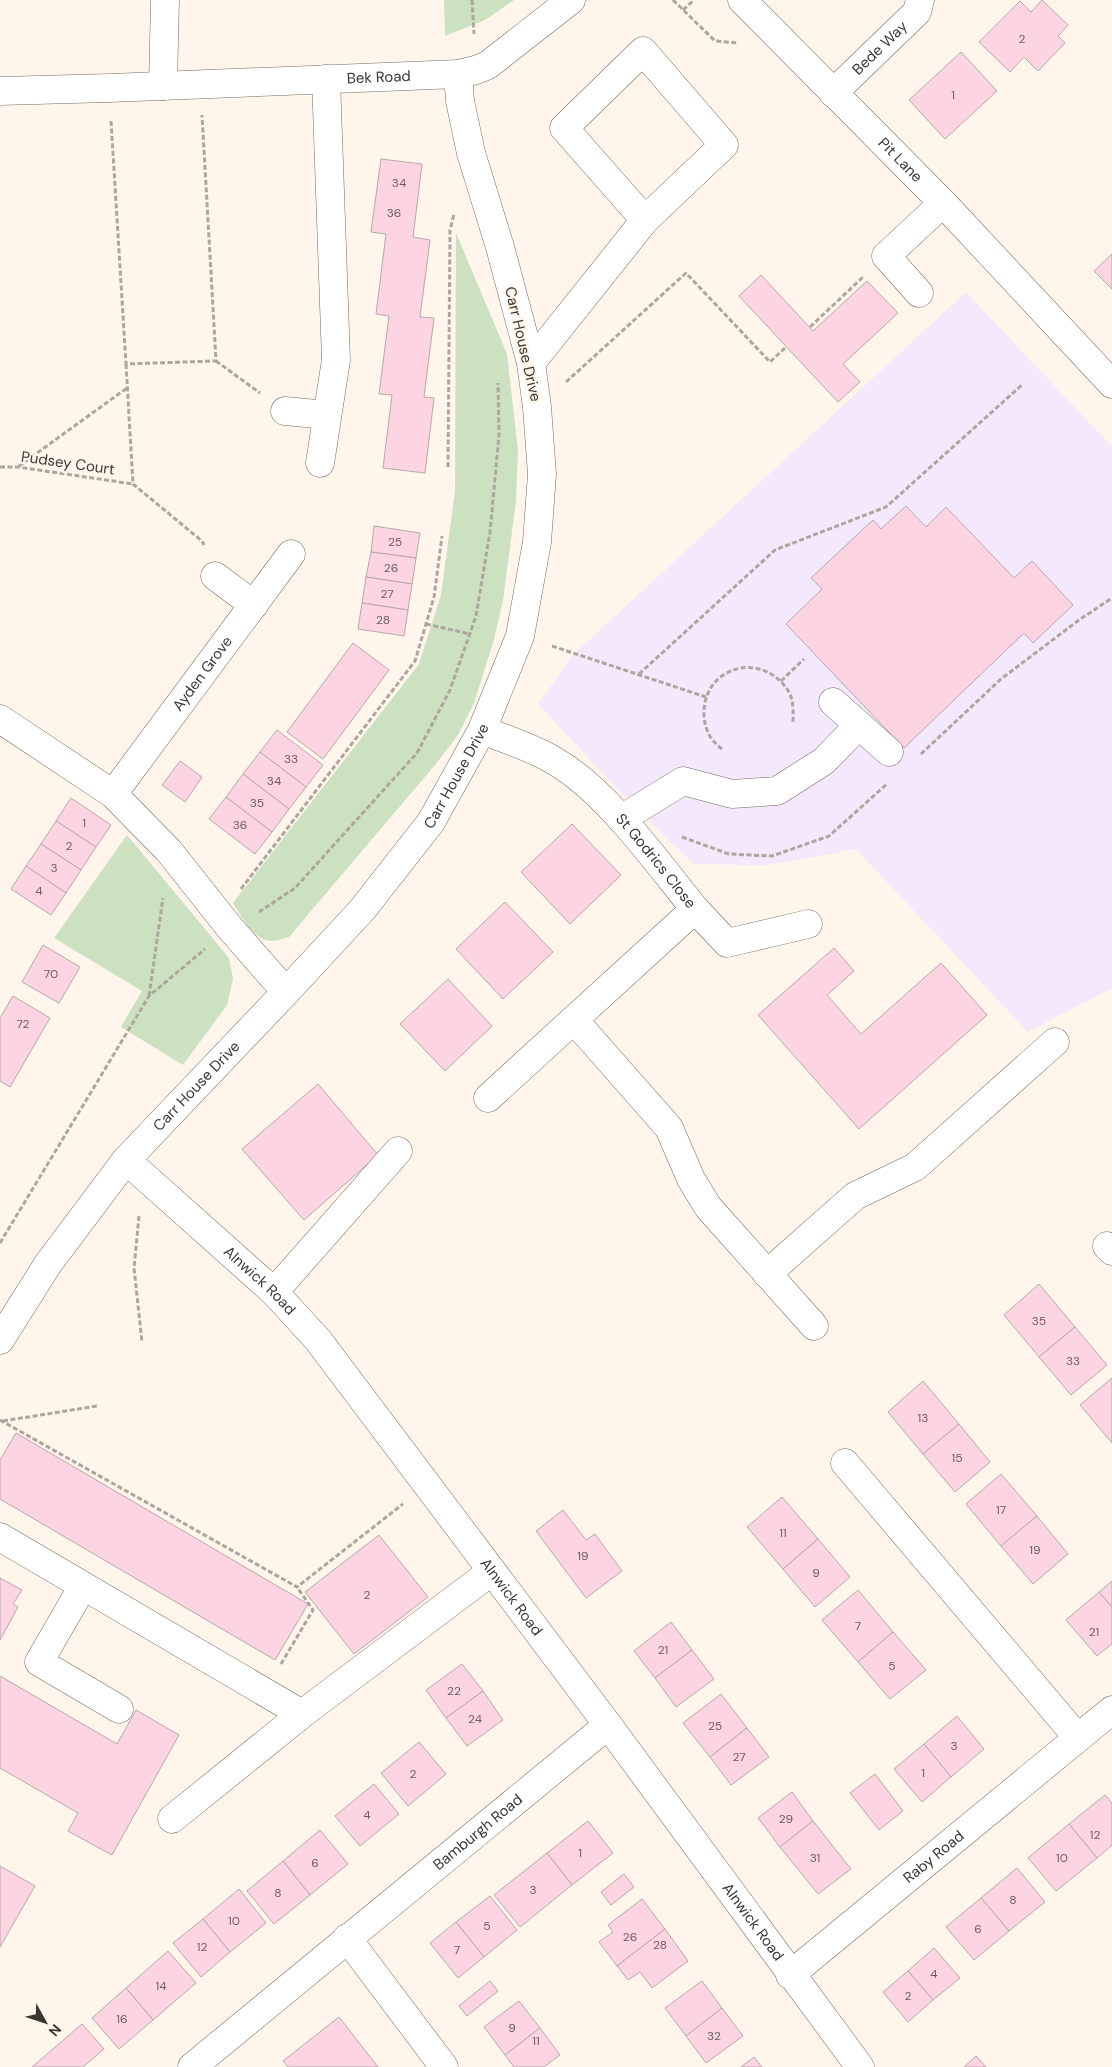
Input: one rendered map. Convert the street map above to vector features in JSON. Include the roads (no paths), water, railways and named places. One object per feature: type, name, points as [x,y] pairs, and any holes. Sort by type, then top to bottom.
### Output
[{"type":"street","points":[[163,86],[165,0]]},
{"type":"street","name":"Bek Road","points":[[0,90],[110,88],[458,74],[488,65],[571,0]]},
{"type":"street","name":"Pit Lane","points":[[742,0],[943,203],[1055,323],[1107,367]]},
{"type":"street","name":"Bede Way","points":[[833,93],[917,12],[920,0]]},
{"type":"street","points":[[530,363],[645,220],[724,145],[644,51],[564,128],[645,220]]},
{"type":"street","name":"Carr House Drive","points":[[0,1340],[48,1264],[135,1168],[286,992],[362,910],[431,822],[482,730],[520,636],[537,542],[542,474],[537,407],[530,363],[500,247],[471,153],[460,101],[458,74]]},
{"type":"street","points":[[320,463],[336,360],[326,79]]},
{"type":"street","points":[[919,293],[886,256],[943,203]]},
{"type":"street","points":[[285,411],[327,415]]},
{"type":"street","name":"Ayden Grove","points":[[113,794],[292,554]]},
{"type":"street","points":[[215,576],[254,605]]},
{"type":"street","points":[[833,702],[897,760]]},
{"type":"street","points":[[0,720],[113,794],[169,851],[225,922],[286,992]]},
{"type":"street","points":[[621,819],[683,781],[732,794],[777,791],[824,761],[858,726]]},
{"type":"street","name":"St Godrics Close","points":[[482,730],[553,760],[588,785],[621,819],[695,909],[488,1098]]},
{"type":"street","points":[[695,909],[726,943],[808,924]]},
{"type":"street","points":[[574,1020],[669,1128],[691,1179],[708,1207],[814,1326]]},
{"type":"street","points":[[767,1274],[855,1196],[915,1167],[1055,1042]]},
{"type":"street","points":[[274,1292],[398,1151]]},
{"type":"street","name":"Alnwick Road","points":[[135,1168],[274,1292],[318,1340],[608,1725],[790,1975],[860,2067]]},
{"type":"street","points":[[845,1463],[1078,1738]]},
{"type":"street","points":[[0,1537],[302,1714]]},
{"type":"street","points":[[172,1819],[302,1714],[492,1571]]},
{"type":"street","points":[[83,1586],[39,1662],[119,1709]]},
{"type":"street","name":"Raby Road","points":[[790,1975],[1112,1710]]},
{"type":"street","name":"Bamburgh Road","points":[[192,2067],[608,1725]]},
{"type":"street","points":[[347,1938],[444,2067]]}]
